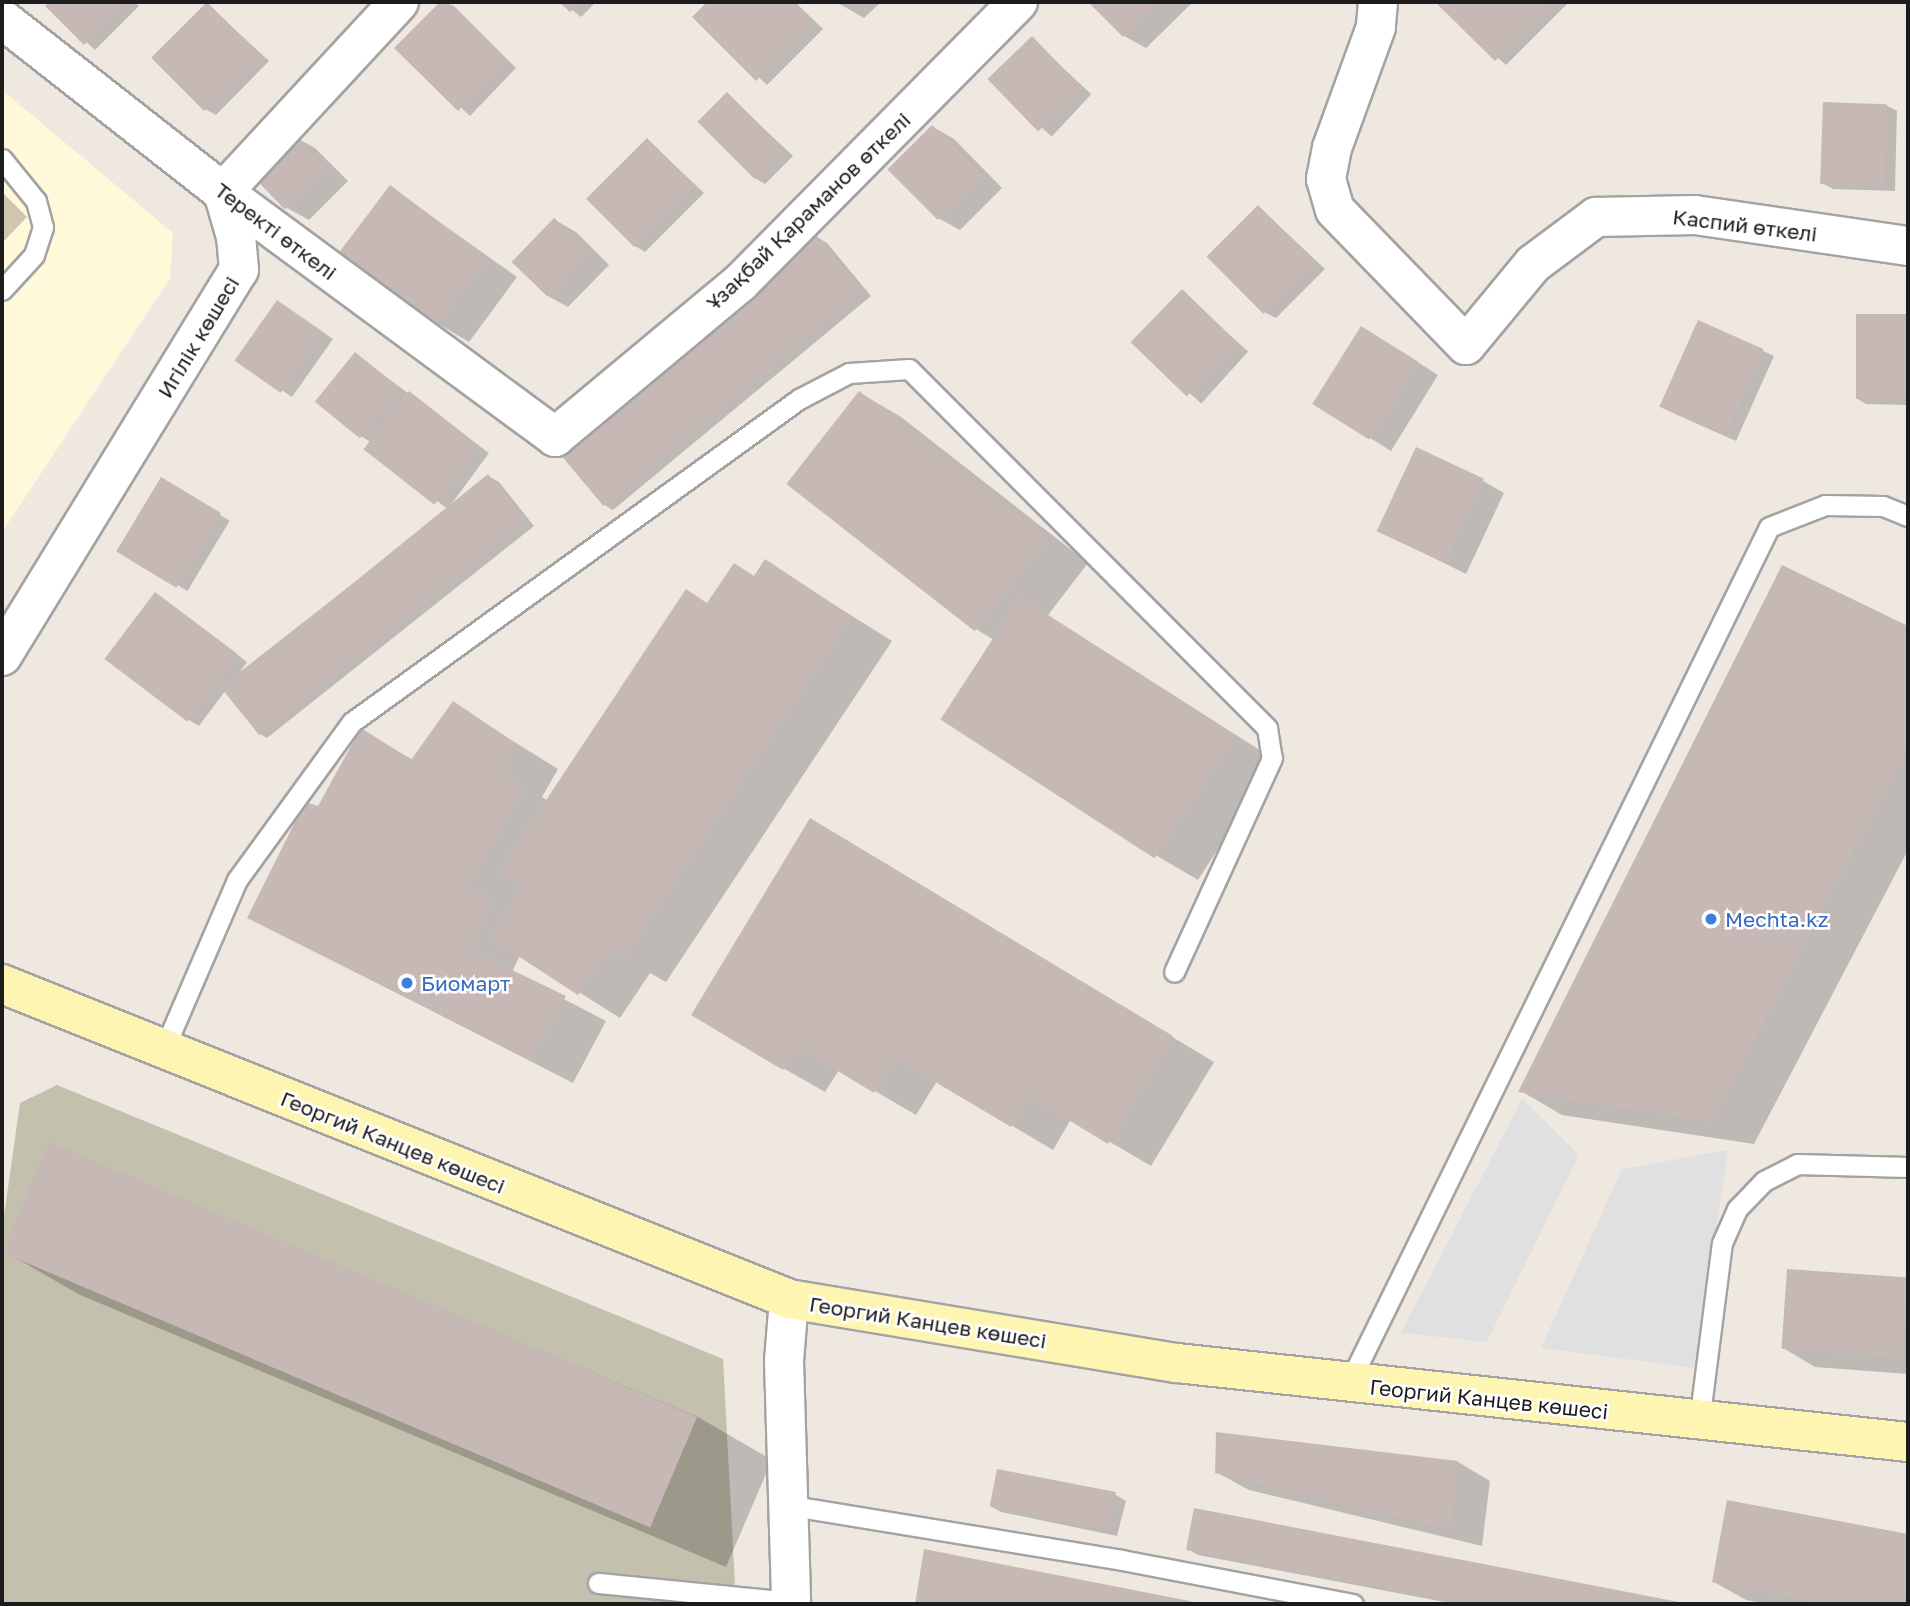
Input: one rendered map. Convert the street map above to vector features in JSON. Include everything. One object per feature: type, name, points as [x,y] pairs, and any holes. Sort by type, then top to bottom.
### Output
[{"type":"main road","name":"Георгий Канцев көшесі","points":[[2,984],[163,1051],[789,1299],[1177,1363],[1699,1422],[1908,1442]]},
{"type":"street","points":[[223,192],[399,2]]},
{"type":"street","name":"Ұзақбай Қараманов өткелі","points":[[555,437],[740,283],[1018,2]]},
{"type":"street","name":"Каспий өткелі","points":[[1378,2],[1376,27],[1332,148],[1326,178],[1335,210],[1466,345],[1533,264],[1595,217],[1695,215],[1908,246]]},
{"type":"street","name":"Теректі өткелі","points":[[2,19],[223,192],[555,437]]},
{"type":"street","name":"Игілік көшесі","points":[[2,656],[239,271],[223,192]]},
{"type":"street","points":[[789,1299],[784,1361],[786,1505],[791,1603]]},
{"type":"lane","points":[[2,159],[36,201],[43,227],[34,255],[2,290]]},
{"type":"lane","points":[[163,1051],[237,880],[352,722],[799,399],[849,373],[909,369],[1267,728],[1272,758],[1174,972]]},
{"type":"lane","points":[[1349,1383],[1769,527],[1825,505],[1884,506],[1908,516]]},
{"type":"lane","points":[[1699,1422],[1722,1243],[1737,1209],[1764,1181],[1797,1164],[1908,1167]]},
{"type":"lane","points":[[786,1505],[1122,1560],[1353,1604]]},
{"type":"lane","points":[[598,1583],[791,1603]]},
{"type":"shaded area","points":[[2,90],[173,233],[170,279],[2,532]]},
{"type":"shaded area","points":[[57,1085],[723,1359],[736,1604],[2,1604],[2,1230],[20,1103]]},
{"type":"shaded area","points":[[1522,1099],[1579,1155],[1487,1342],[1401,1333]]},
{"type":"shaded area","points":[[1728,1150],[1695,1368],[1541,1348],[1622,1169]]},
{"type":"building","points":[[49,2],[127,2],[84,45],[45,6]]},
{"type":"building","points":[[207,2],[260,55],[204,111],[151,58]]},
{"type":"building","points":[[440,2],[447,2],[507,62],[458,111],[394,48]]},
{"type":"building","points":[[559,2],[580,2],[570,12]]},
{"type":"building","points":[[707,2],[793,2],[814,23],[756,81],[692,17]]},
{"type":"building","points":[[1088,2],[1159,2],[1123,37]]},
{"type":"building","points":[[1435,2],[1553,2],[1495,61]]},
{"type":"building","points":[[1032,36],[1083,89],[1038,132],[987,79]]},
{"type":"building","points":[[727,92],[784,149],[755,179],[697,122]]},
{"type":"building","points":[[1823,102],[1887,104],[1884,186],[1820,184]]},
{"type":"building","points":[[932,125],[982,175],[938,220],[887,170]]},
{"type":"building","points":[[293,133],[327,168],[285,209],[251,174]]},
{"type":"building","points":[[647,138],[695,186],[634,247],[586,199]]},
{"type":"building","points":[[390,185],[487,258],[436,325],[339,252]]},
{"type":"building","points":[[1258,205],[1315,262],[1264,314],[1206,257]]},
{"type":"building","points":[[554,218],[589,252],[547,296],[512,262]]},
{"type":"building","points":[[816,235],[862,289],[603,506],[558,452]]},
{"type":"building","points":[[1182,289],[1238,343],[1187,396],[1131,342]]},
{"type":"building","points":[[277,300],[323,332],[280,393],[235,361]]},
{"type":"building","points":[[1856,314],[1908,314],[1908,399],[1856,399]]},
{"type":"building","points":[[1698,320],[1764,349],[1725,436],[1659,407]]},
{"type":"building","points":[[1361,326],[1418,362],[1369,440],[1312,404]]},
{"type":"building","points":[[355,352],[400,389],[360,438],[315,402]]},
{"type":"building","points":[[409,391],[480,446],[434,505],[363,449]]},
{"type":"building","points":[[859,391],[1047,538],[975,631],[786,484]]},
{"type":"building","points":[[1416,447],[1484,479],[1445,563],[1377,531]]},
{"type":"building","points":[[488,474],[525,520],[259,735],[222,689]]},
{"type":"building","points":[[161,477],[221,513],[176,588],[116,552]]},
{"type":"building","points":[[765,559],[851,616],[623,959],[608,950],[578,995],[489,937],[523,887],[499,871],[686,589],[707,603],[734,563],[754,576]]},
{"type":"building","name":"Mechta.kz","points":[[1782,565],[1908,626],[1908,746],[1711,1121],[1518,1092]]},
{"type":"building","points":[[155,592],[238,655],[188,722],[104,659]]},
{"type":"building","points":[[1020,597],[1234,736],[1154,858],[940,719]]},
{"type":"building","points":[[453,701],[517,744],[502,771],[524,790],[467,886],[493,900],[469,949],[566,996],[530,1060],[247,918],[305,802],[318,806],[361,728],[411,760]]},
{"type":"building","points":[[810,818],[1173,1036],[1108,1144],[1029,1096],[1011,1127],[895,1058],[874,1093],[797,1046],[783,1070],[691,1015]]},
{"type":"building","points":[[49,1142],[697,1417],[650,1528],[2,1252]]},
{"type":"building","points":[[1787,1269],[1908,1277],[1902,1357],[1781,1349]]},
{"type":"building","points":[[1216,1432],[1458,1461],[1450,1529],[1215,1473]]},
{"type":"building","points":[[997,1469],[1116,1492],[1109,1529],[990,1506]]},
{"type":"building","points":[[1727,1500],[1908,1534],[1905,1604],[1830,1604],[1712,1582]]},
{"type":"building","points":[[1194,1508],[1684,1604],[1469,1604],[1186,1550]]},
{"type":"building","points":[[924,1549],[1200,1603],[1200,1604],[915,1604]]},
{"type":"place","name":"Mechta.kz","points":[[1711,919]]},
{"type":"place","name":"Биомарт","points":[[407,983]]}]
